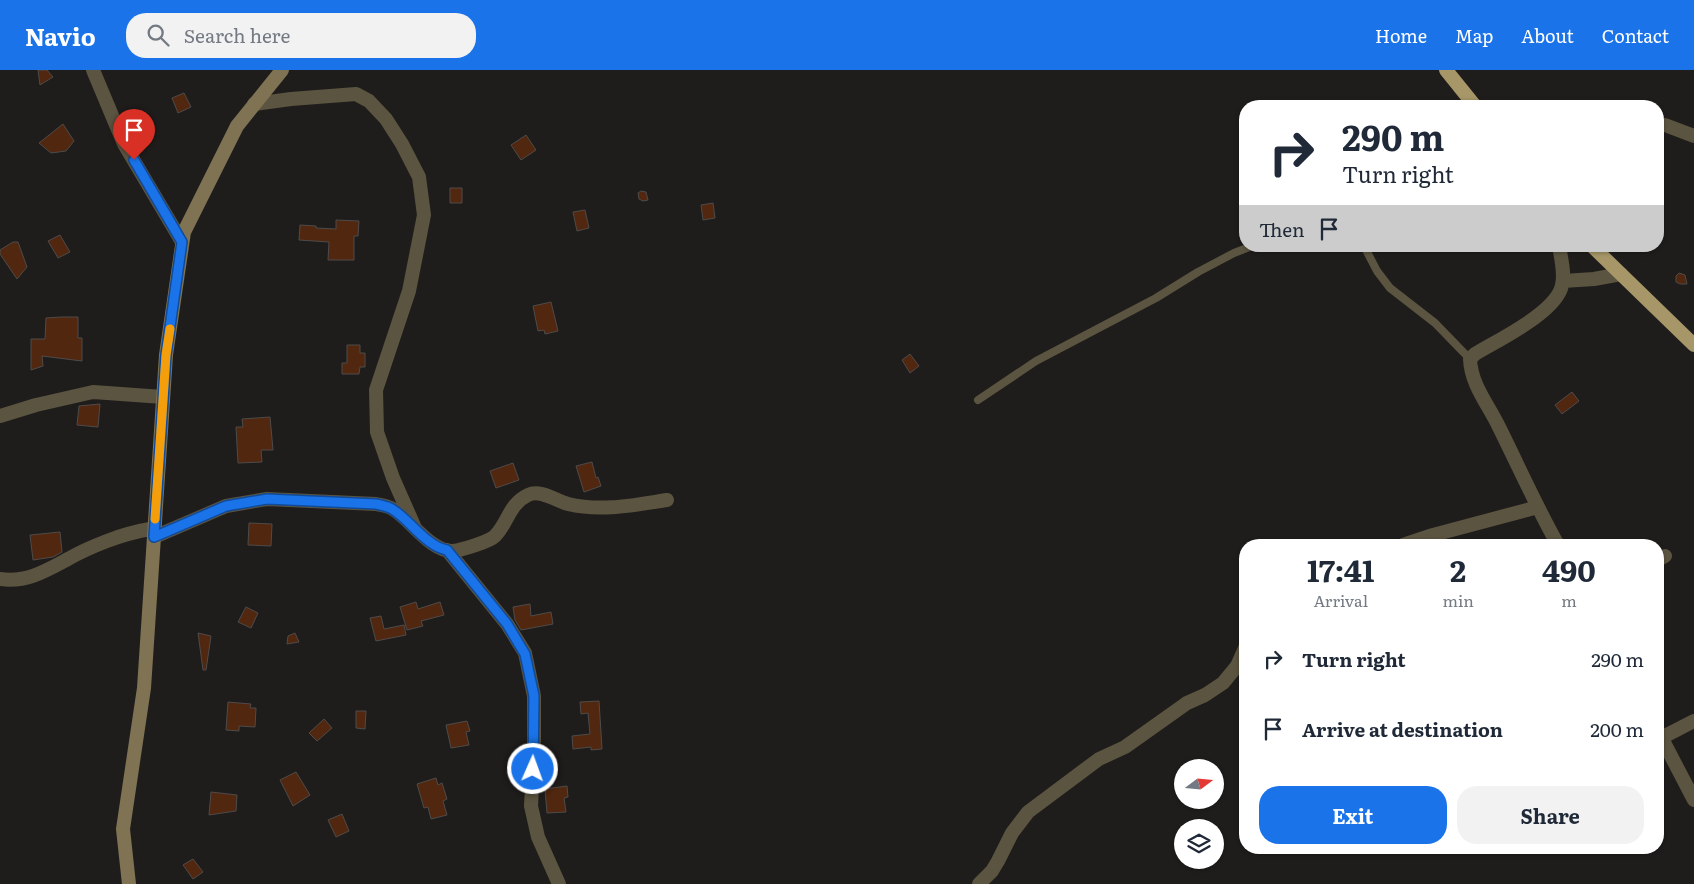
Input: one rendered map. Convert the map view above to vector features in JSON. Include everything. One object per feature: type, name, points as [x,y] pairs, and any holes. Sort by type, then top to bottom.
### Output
[{"type":"highway","points":[[1446,70],[1470,100]]},
{"type":"highway","points":[[1598,252],[1694,345]]},
{"type":"main road","points":[[129,884],[123,829],[144,688],[166,355],[182,242],[184,232],[237,126],[282,70]]},
{"type":"street","points":[[92,70],[124,144],[182,242]]},
{"type":"street","points":[[254,104],[356,94],[369,101],[386,119],[402,144],[419,177],[424,215],[410,291],[384,360],[376,390],[377,432],[393,478],[415,528]]},
{"type":"street","points":[[1664,125],[1694,136]]},
{"type":"street","points":[[1555,539],[1475,384],[1470,370],[1470,359],[1475,354],[1533,319],[1558,297],[1562,281],[1560,252]]},
{"type":"street","points":[[1562,281],[1594,279],[1621,274]]},
{"type":"street","points":[[0,416],[36,404],[93,392],[163,397]]},
{"type":"street","points":[[0,579],[12,581],[41,574],[70,558],[132,532],[154,532],[226,506],[267,499],[376,504],[391,508],[435,545],[442,549],[453,551],[486,541],[495,536],[514,506],[528,495],[535,493],[567,504],[590,508],[618,507],[666,500]]},
{"type":"street","points":[[1419,539],[1538,507]]},
{"type":"street","points":[[447,550],[507,624],[525,654],[534,696],[531,806],[538,837],[559,884]]},
{"type":"street","points":[[979,884],[992,872],[1012,833],[1028,812],[1099,759],[1125,747],[1181,708],[1206,695],[1223,683],[1239,662]]},
{"type":"street","points":[[1664,733],[1694,721]]},
{"type":"street","points":[[1664,744],[1694,800]]},
{"type":"lane","points":[[978,400],[1036,361],[1156,298],[1198,272],[1239,251]]},
{"type":"lane","points":[[1367,252],[1377,271],[1390,288],[1436,322],[1470,359]]},
{"type":"building","points":[[38,70],[47,70],[53,77],[40,85]]},
{"type":"building","points":[[184,93],[191,107],[178,113],[172,98]]},
{"type":"building","points":[[63,124],[74,141],[66,151],[51,153],[39,143]]},
{"type":"building","points":[[526,135],[536,150],[521,160],[511,145]]},
{"type":"building","points":[[450,188],[462,188],[462,203],[450,203]]},
{"type":"building","points":[[641,191],[646,192],[648,200],[643,201],[639,199],[638,193]]},
{"type":"building","points":[[713,203],[715,218],[703,220],[701,205]]},
{"type":"building","points":[[585,210],[589,228],[577,231],[573,212]]},
{"type":"building","points":[[336,220],[359,221],[358,236],[354,236],[354,260],[328,260],[329,242],[299,240],[300,225],[336,229]]},
{"type":"building","points":[[60,235],[70,252],[58,258],[48,241]]},
{"type":"building","points":[[13,242],[18,242],[27,267],[17,279],[0,254],[0,250]]},
{"type":"building","points":[[1679,273],[1685,275],[1687,284],[1676,282],[1676,276]]},
{"type":"building","points":[[551,302],[558,331],[545,334],[544,330],[538,331],[533,306]]},
{"type":"building","points":[[78,317],[78,338],[82,338],[82,361],[42,356],[43,366],[31,370],[31,339],[45,339],[46,318]]},
{"type":"building","points":[[347,345],[360,345],[360,353],[365,353],[365,367],[360,367],[359,374],[342,374],[342,363],[347,363]]},
{"type":"building","points":[[910,354],[919,366],[910,373],[902,360]]},
{"type":"building","points":[[1572,392],[1579,401],[1562,414],[1555,405]]},
{"type":"building","points":[[100,404],[98,427],[77,425],[79,406]]},
{"type":"building","points":[[270,417],[273,450],[261,450],[262,462],[238,463],[236,427],[243,427],[242,419]]},
{"type":"building","points":[[592,462],[596,478],[598,477],[601,486],[584,492],[576,466]]},
{"type":"building","points":[[513,463],[519,480],[496,488],[490,471]]},
{"type":"building","points":[[249,523],[272,524],[271,546],[248,545]]},
{"type":"building","points":[[60,532],[62,552],[53,557],[33,560],[30,535]]},
{"type":"building","points":[[416,602],[418,609],[440,602],[444,615],[421,621],[423,626],[407,630],[400,607]]},
{"type":"building","points":[[530,604],[531,616],[551,612],[553,624],[521,630],[515,620],[513,607]]},
{"type":"building","points":[[246,607],[258,613],[251,628],[238,622]]},
{"type":"building","points":[[381,616],[384,629],[404,625],[406,635],[376,641],[370,618]]},
{"type":"building","points":[[198,633],[211,636],[206,670],[203,670]]},
{"type":"building","points":[[295,633],[299,642],[287,644],[288,636]]},
{"type":"building","points":[[599,701],[602,749],[591,750],[591,747],[573,749],[572,736],[590,734],[588,713],[581,714],[580,702]]},
{"type":"building","points":[[228,702],[251,704],[250,708],[256,708],[255,727],[239,726],[239,731],[226,730]]},
{"type":"building","points":[[356,711],[366,711],[365,729],[356,728]]},
{"type":"building","points":[[324,719],[332,728],[317,741],[309,733]]},
{"type":"building","points":[[467,721],[470,731],[466,732],[469,745],[451,748],[446,725]]},
{"type":"building","points":[[296,772],[310,795],[293,806],[280,780]]},
{"type":"building","points":[[436,778],[438,785],[442,783],[447,799],[443,801],[447,815],[431,819],[428,807],[424,808],[417,784]]},
{"type":"building","points":[[567,786],[568,797],[564,798],[566,812],[547,813],[545,789]]},
{"type":"building","points":[[211,792],[237,795],[236,811],[209,815]]},
{"type":"building","points":[[342,814],[349,831],[336,837],[328,820]]},
{"type":"building","points":[[193,859],[203,872],[193,879],[183,865]]},
{"type":"slow traffic","points":[[155,519],[166,355],[170,329]]},
{"type":"route","points":[[134,160],[182,242],[166,355],[154,537],[226,506],[267,499],[376,504],[391,508],[428,540],[447,550],[507,624],[525,654],[534,696],[533,769]]}]
